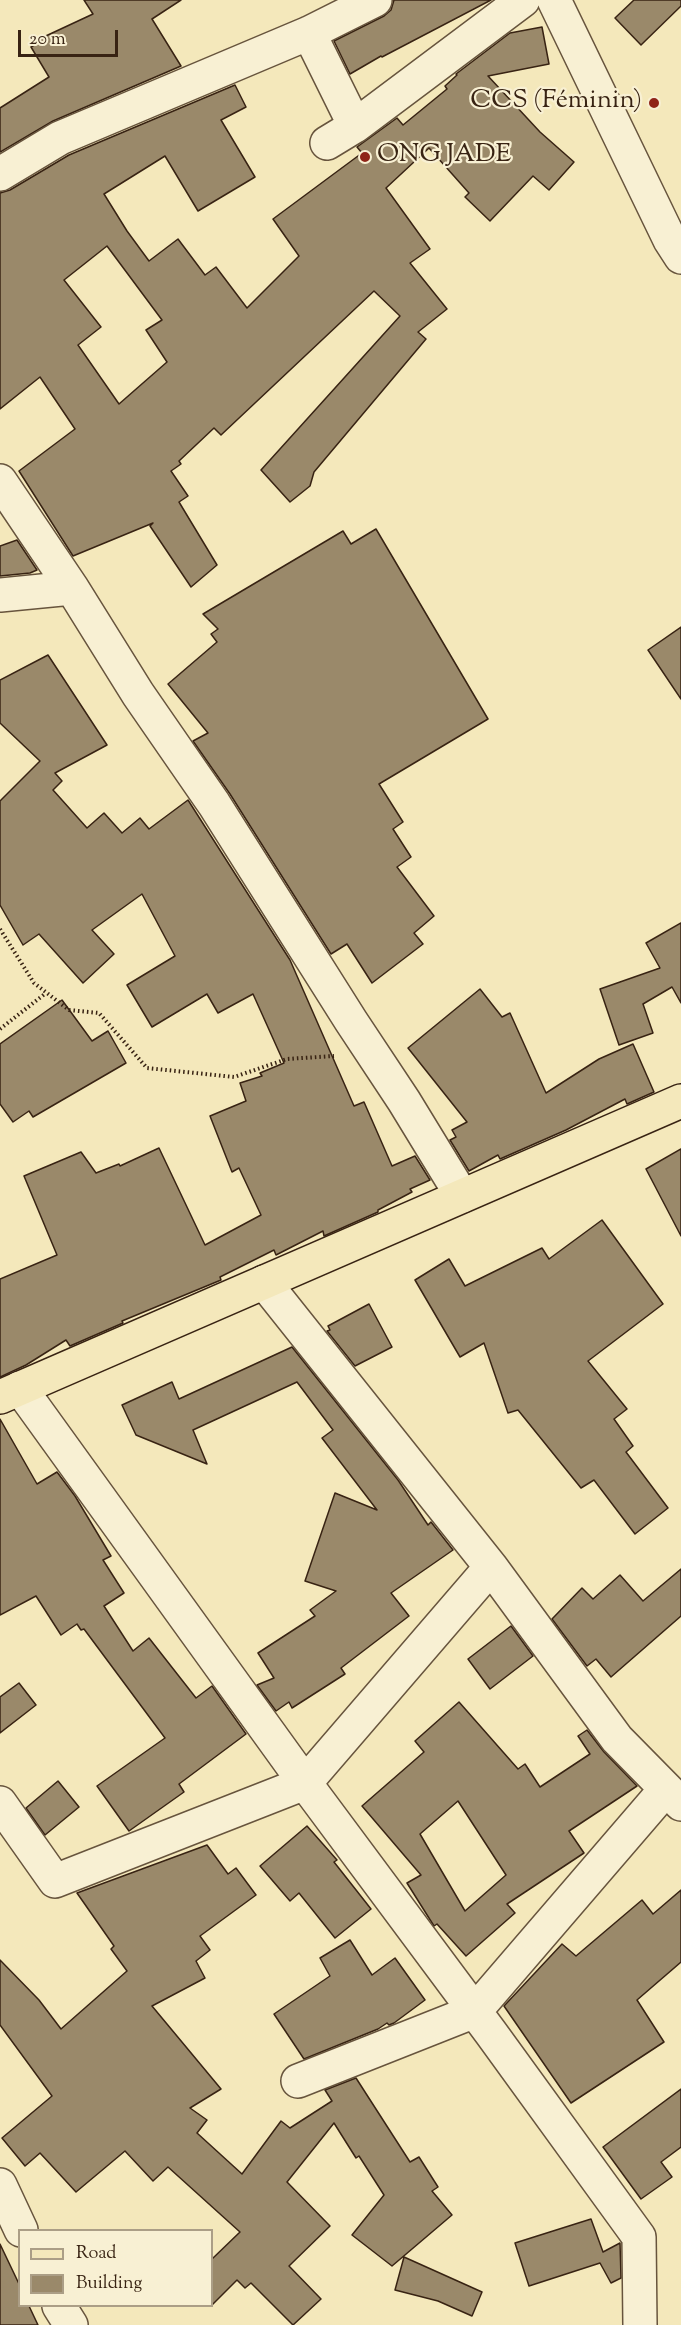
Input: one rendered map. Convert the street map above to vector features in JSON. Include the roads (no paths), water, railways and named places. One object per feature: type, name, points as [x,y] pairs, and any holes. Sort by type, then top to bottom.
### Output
[{"type":"main road","points":[[10,1393],[681,1101]]},
{"type":"street","points":[[0,174],[60,138],[309,33],[375,0]]},
{"type":"street","points":[[327,142],[355,126],[523,0]]},
{"type":"street","points":[[554,0],[670,240],[681,257]]},
{"type":"street","points":[[309,33],[355,126]]},
{"type":"street","points":[[0,481],[72,588],[144,703],[214,804],[462,1196]]},
{"type":"street","points":[[0,595],[72,588]]},
{"type":"street","points":[[264,1282],[491,1567],[617,1739],[673,1797],[475,2011],[298,2081]]},
{"type":"street","points":[[10,1393],[305,1782],[639,2237],[640,2325]]},
{"type":"street","points":[[0,1803],[55,1881],[305,1782],[491,1567]]},
{"type":"street","points":[[0,2185],[21,2229]]},
{"type":"street","points":[[60,2307],[71,2325]]},
{"type":"place","name":"CCS (Féminin)","points":[[654,103]]},
{"type":"place","name":"ONG JADE","points":[[365,157]]}]
